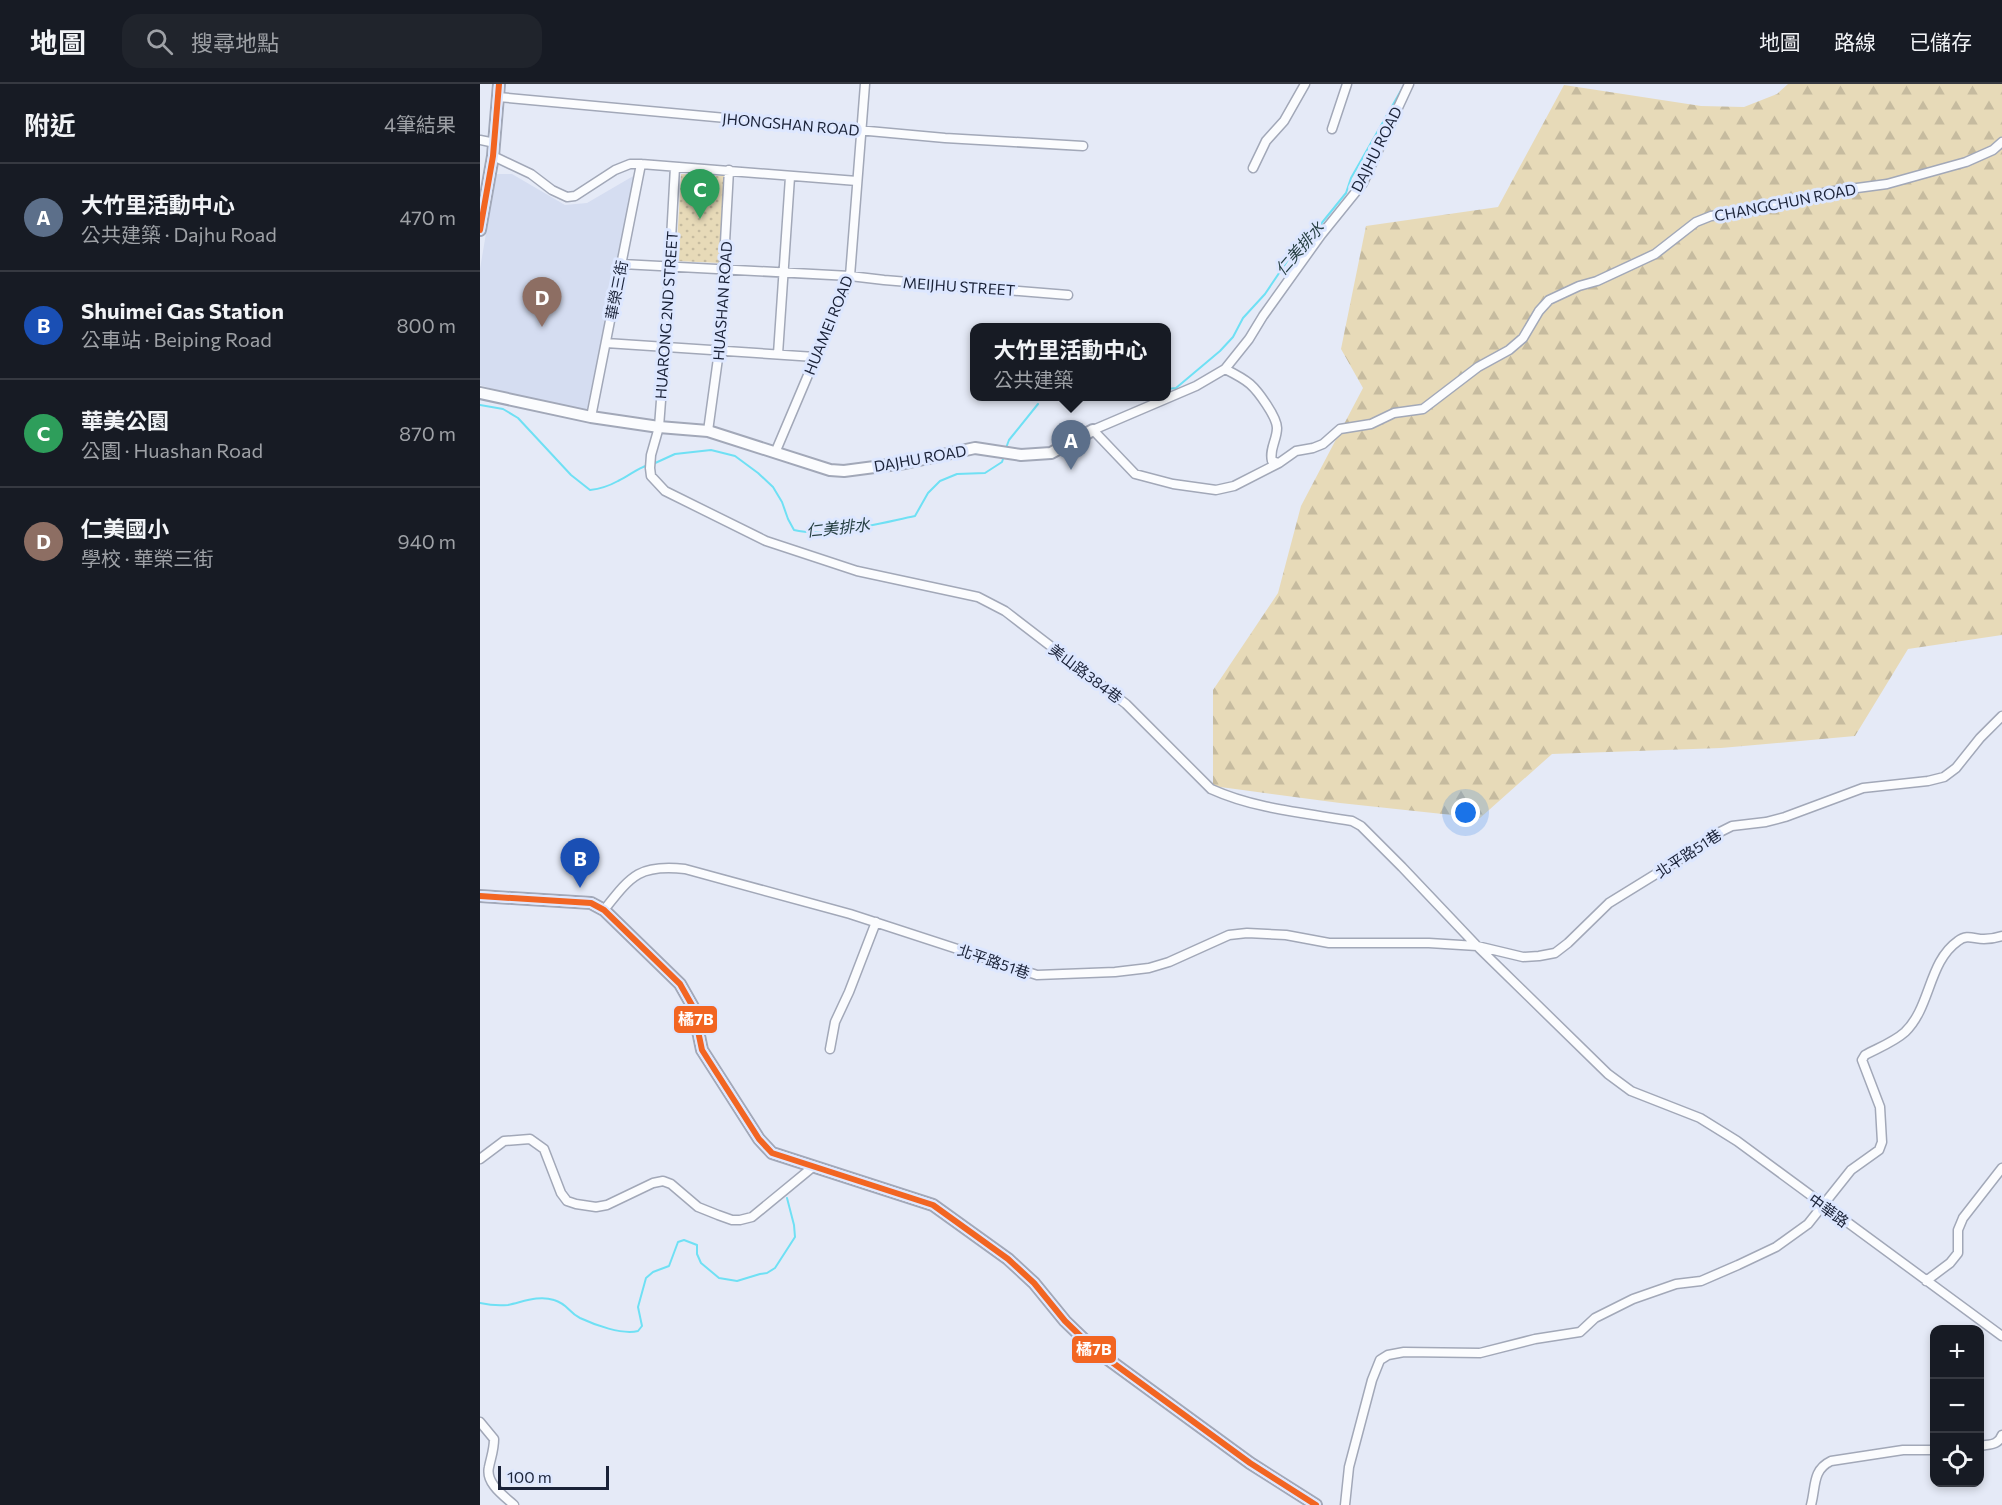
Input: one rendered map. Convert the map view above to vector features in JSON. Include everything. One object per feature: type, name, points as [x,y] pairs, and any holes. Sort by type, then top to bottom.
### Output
[{"type":"street","points":[[480,230],[495,142],[499,84]]},
{"type":"street","name":"HUAMEI ROAD","points":[[776,453],[850,276],[865,84]]},
{"type":"street","points":[[1253,168],[1266,141],[1284,121],[1305,84]]},
{"type":"street","points":[[1332,129],[1347,84]]},
{"type":"street","name":"DAJHU ROAD","points":[[1171,397],[1196,386],[1225,369],[1249,339],[1321,235],[1363,183],[1409,84]]},
{"type":"street","name":"JHONGSHAN ROAD","points":[[498,97],[945,138],[1083,146]]},
{"type":"street","points":[[480,140],[495,142]]},
{"type":"street","name":"CHANGCHUN ROAD","points":[[1093,430],[1135,474],[1173,484],[1216,490],[1234,486],[1279,463],[1296,451],[1323,444],[1340,429],[1371,424],[1394,413],[1423,409],[1478,367],[1509,350],[1523,338],[1539,310],[1549,300],[1655,254],[1696,222],[1711,216],[1765,209],[1827,192],[1887,184],[1966,162],[1993,150],[2002,142]]},
{"type":"street","points":[[493,156],[531,174],[552,190],[567,197],[575,196],[615,170],[641,164],[857,181]]},
{"type":"street","name":"華榮三街","points":[[591,417],[641,164]]},
{"type":"street","name":"HUARONG 2ND STREET","points":[[650,468],[651,455],[659,427],[675,167]]},
{"type":"street","name":"HUASHAN ROAD","points":[[708,431],[719,351],[729,170]]},
{"type":"street","points":[[778,354],[790,177]]},
{"type":"street","name":"MEIJHU STREET","points":[[622,264],[850,276],[1068,295]]},
{"type":"street","points":[[606,344],[815,357]]},
{"type":"street","points":[[1225,369],[1250,384],[1273,414],[1278,426],[1276,440],[1270,453],[1272,461],[1279,463]]},
{"type":"street","name":"DAJHU ROAD","points":[[480,393],[591,417],[659,427],[708,431],[824,469],[844,471],[905,463],[975,448],[1022,454],[1051,453],[1093,430],[1161,401]]},
{"type":"street","name":"美山路384巷","points":[[650,468],[651,476],[664,490],[766,540],[857,571],[978,597],[1005,611],[1126,704],[1211,789],[1223,795],[1261,806],[1352,821],[1361,826],[1477,946]]},
{"type":"street","name":"北平路51巷","points":[[604,910],[635,875],[666,867],[686,869],[876,922],[1037,975],[1115,972],[1149,968],[1169,962],[1229,935],[1247,933],[1286,935],[1329,943],[1417,942],[1477,946],[1523,957],[1555,953],[1609,903],[1720,832],[1732,826],[1785,817],[1863,788],[1928,781],[1944,777],[1956,768],[1980,738],[2002,717]]},
{"type":"street","points":[[480,896],[591,903],[604,910],[680,984],[693,1007],[702,1050],[759,1139],[772,1153],[933,1205],[1008,1259],[1034,1283],[1065,1322],[1094,1349],[1250,1463],[1316,1505]]},
{"type":"street","points":[[830,1049],[835,1022],[876,922]]},
{"type":"street","points":[[1345,1505],[1349,1467],[1372,1380],[1380,1360],[1388,1355],[1404,1352],[1480,1353],[1535,1339],[1580,1332],[1595,1318],[1633,1299],[1676,1284],[1701,1281],[1776,1247],[1808,1224],[1851,1170],[1879,1150],[1882,1142],[1880,1107],[1862,1060],[1865,1055],[1904,1032],[1918,1014],[1939,963],[1959,939],[1971,936],[1992,939],[2002,936]]},
{"type":"street","name":"中華路","points":[[1477,946],[1608,1074],[1631,1091],[1700,1118],[1737,1141],[2002,1336]]},
{"type":"street","points":[[480,1158],[504,1141],[530,1139],[544,1149],[561,1193],[567,1201],[585,1206],[607,1205],[653,1183],[663,1181],[671,1184],[698,1207],[732,1220],[752,1217],[814,1167]]},
{"type":"street","points":[[1926,1281],[1950,1263],[1958,1253],[1958,1230],[1963,1218],[2002,1168]]},
{"type":"street","points":[[480,1422],[494,1439],[494,1450],[488,1470],[495,1487],[514,1505]]},
{"type":"street","points":[[1984,1446],[1994,1445],[2002,1435]]},
{"type":"street","points":[[1811,1505],[1814,1480],[1823,1464],[1904,1450],[1930,1450]]},
{"type":"shaded area","points":[[496,174],[512,174],[565,205],[587,203],[635,175],[587,410],[523,399],[480,385],[480,269]]},
{"type":"green space","points":[[1788,84],[2002,84],[2002,635],[1908,649],[1855,736],[1721,748],[1552,754],[1480,818],[1213,786],[1213,690],[1278,593],[1301,506],[1363,388],[1341,349],[1366,226],[1498,207],[1564,85],[1701,106],[1744,107],[1777,94]]},
{"type":"green space","points":[[681,174],[724,176],[720,263],[676,261]]},
{"type":"waterway","name":"仁美排水","points":[[1171,389],[1176,388],[1233,337],[1243,318],[1265,294],[1294,251],[1312,235],[1346,193],[1351,178],[1403,87]]},
{"type":"waterway","name":"仁美排水","points":[[1006,448],[1009,440],[1038,404]]},
{"type":"waterway","name":"仁美排水","points":[[480,405],[503,409],[518,418],[571,475],[590,490],[611,484],[648,465]]},
{"type":"waterway","name":"仁美排水","points":[[653,464],[675,454],[711,450],[735,456],[773,487],[794,530],[822,532],[854,529],[915,516],[928,493],[940,481],[957,474],[985,473],[1002,462],[1004,456]]},
{"type":"waterway","points":[[480,1303],[508,1305],[536,1299],[554,1300],[576,1316],[593,1324],[609,1329],[638,1331],[642,1326],[638,1307],[646,1278],[653,1272],[669,1266],[678,1242],[684,1240],[697,1245],[697,1254],[701,1263],[719,1278],[737,1281],[767,1273],[775,1268],[795,1237],[787,1198]]},
{"type":"transit line","name":"橘7B","points":[[480,230],[493,156],[499,84]]},
{"type":"transit line","name":"橘7B","points":[[480,896],[591,903],[604,910],[680,984],[693,1007],[702,1050],[759,1139],[772,1153],[933,1205],[1008,1259],[1034,1283],[1065,1321],[1094,1349],[1250,1463],[1316,1505]]},
{"type":"place","name":"華美公園","points":[[700,219]]},
{"type":"place","name":"仁美國小","points":[[542,327]]},
{"type":"place","name":"大竹里活動中心","points":[[1071,470]]},
{"type":"place","name":"Shuimei Gas Station","points":[[580,888]]}]
